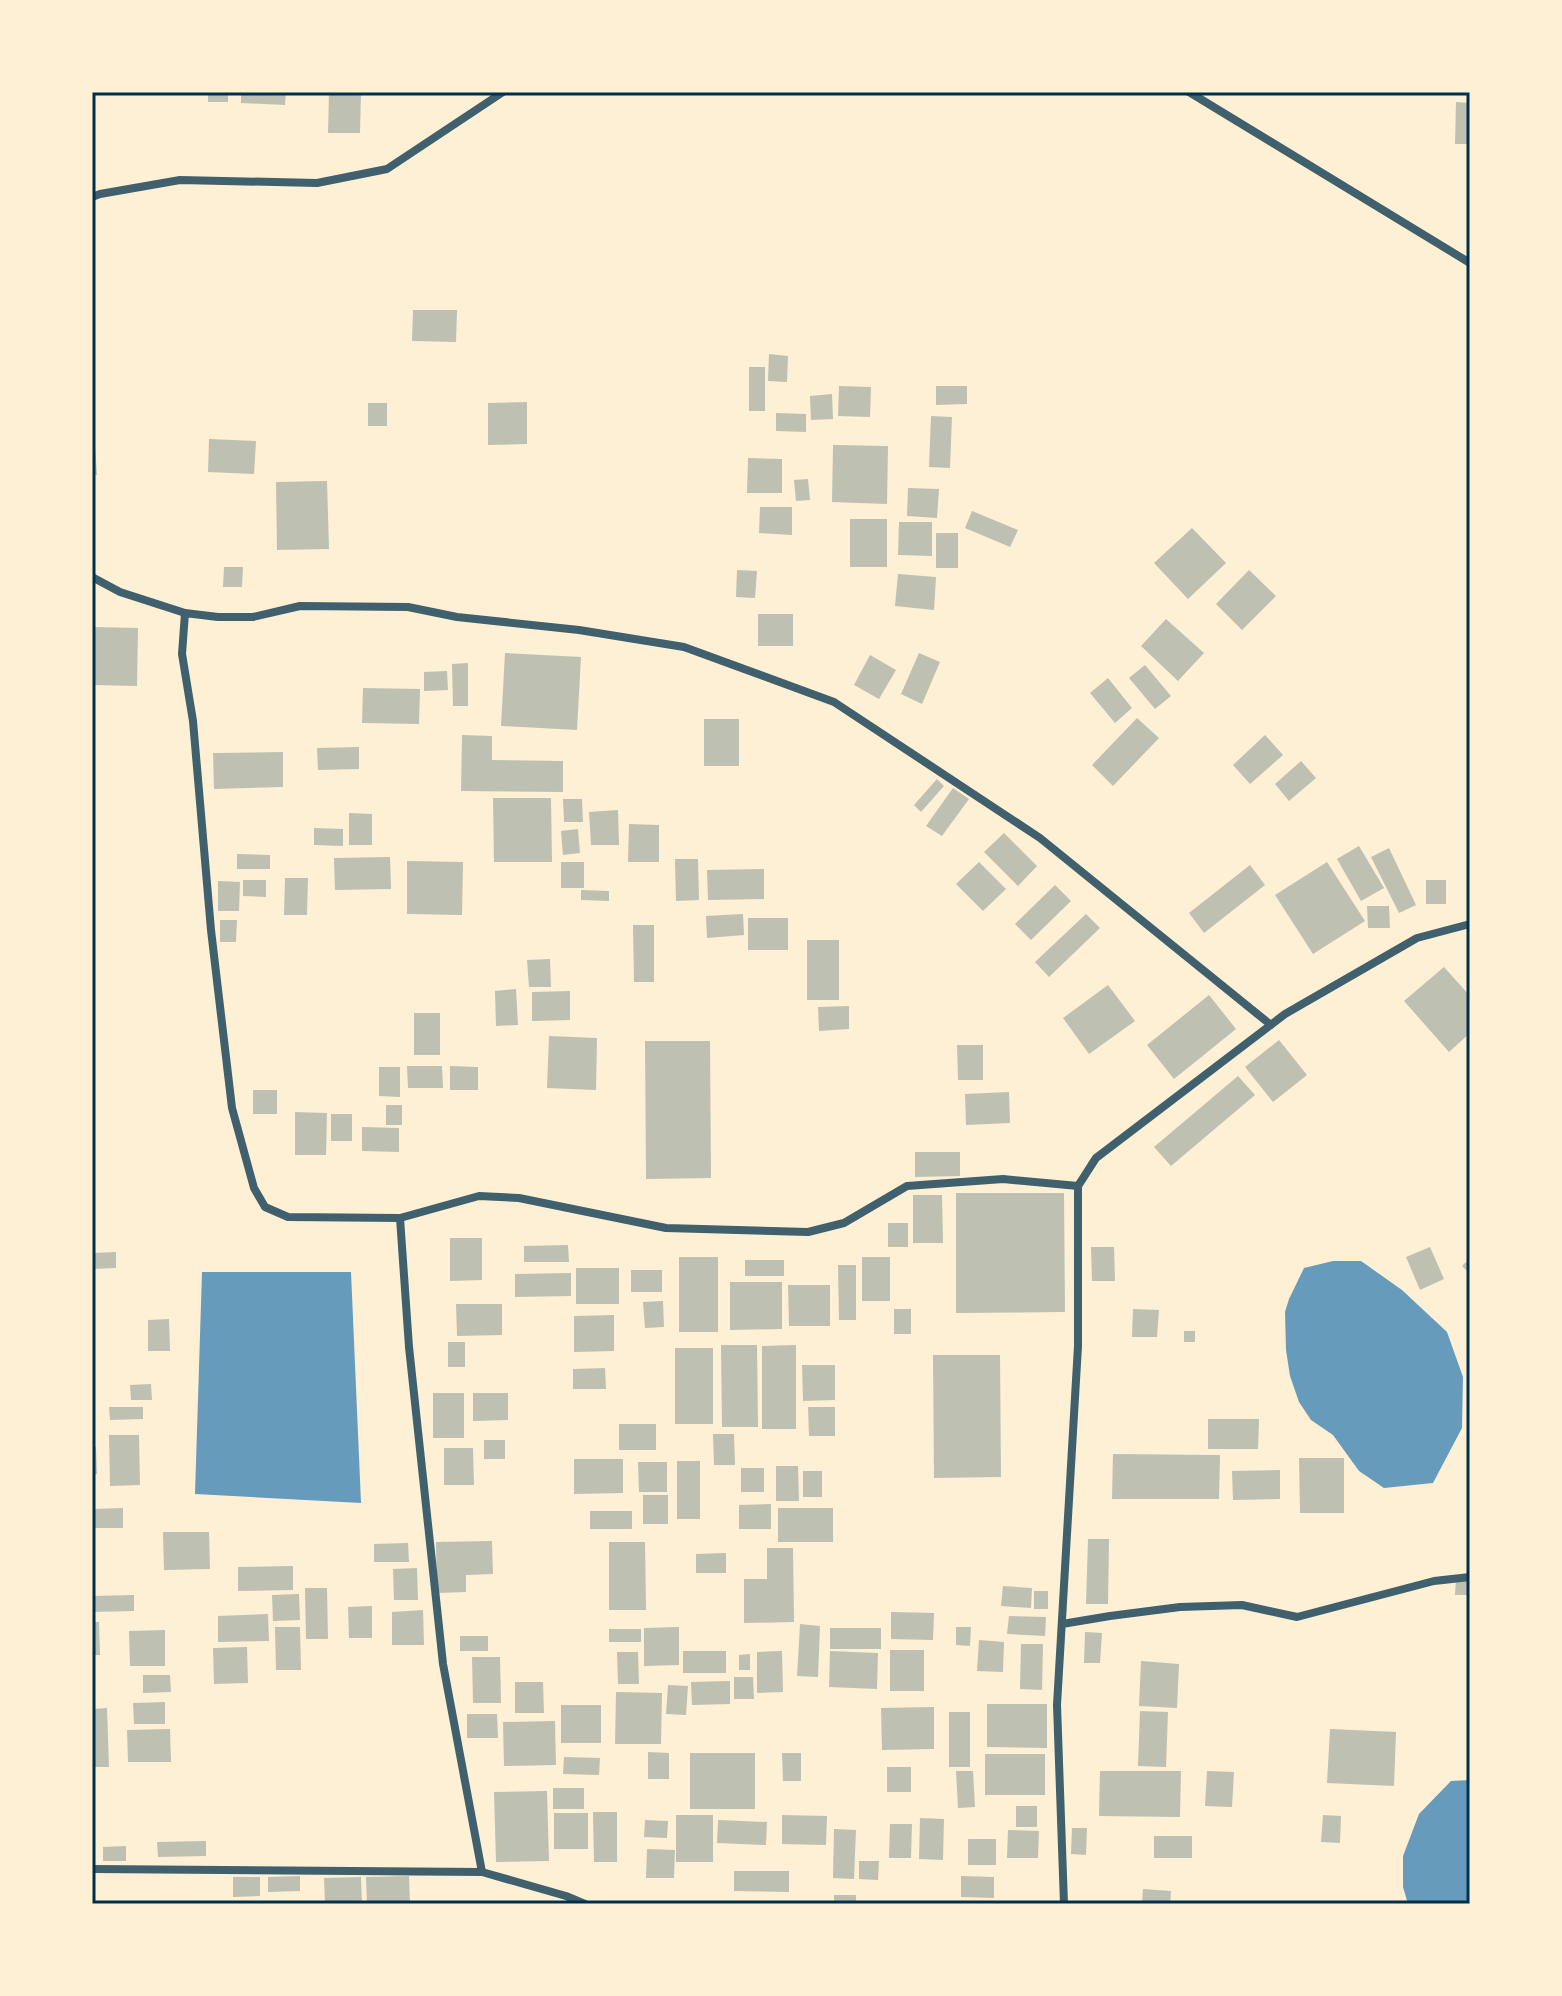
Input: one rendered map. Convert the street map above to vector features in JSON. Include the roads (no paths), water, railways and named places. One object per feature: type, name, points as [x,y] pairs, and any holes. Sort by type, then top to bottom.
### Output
[{"type":"street","points":[[92,197],[180,180],[317,183],[387,169],[503,92]]},
{"type":"street","points":[[1189,92],[1470,263]]},
{"type":"street","points":[[92,577],[120,592],[185,613],[218,617],[253,617],[300,606],[408,607],[457,617],[579,630],[684,647],[834,702],[1040,838],[1271,1025]]},
{"type":"street","points":[[185,613],[182,654],[193,721],[211,930],[232,1108],[254,1188],[265,1207],[288,1217],[400,1218],[479,1196],[519,1198],[666,1228],[808,1232],[844,1223],[907,1186],[1003,1179],[1078,1186]]},
{"type":"street","points":[[1064,1904],[1057,1705],[1078,1346],[1078,1186],[1096,1158],[1285,1014],[1417,938],[1470,924]]},
{"type":"street","points":[[400,1218],[409,1347],[443,1664],[482,1872]]},
{"type":"street","points":[[1062,1624],[1180,1607],[1242,1605],[1297,1617],[1434,1581],[1470,1577]]},
{"type":"street","points":[[92,1869],[482,1872],[585,1904]]},
{"type":"water","points":[[1333,1261],[1361,1261],[1402,1290],[1447,1332],[1463,1377],[1462,1428],[1433,1483],[1384,1488],[1359,1471],[1333,1435],[1311,1420],[1299,1402],[1290,1376],[1285,1312],[1304,1268]]},
{"type":"water","points":[[202,1272],[351,1272],[361,1503],[195,1494]]},
{"type":"water","points":[[1470,1780],[1470,1904],[1408,1904],[1403,1887],[1403,1856],[1419,1814],[1451,1781]]}]
